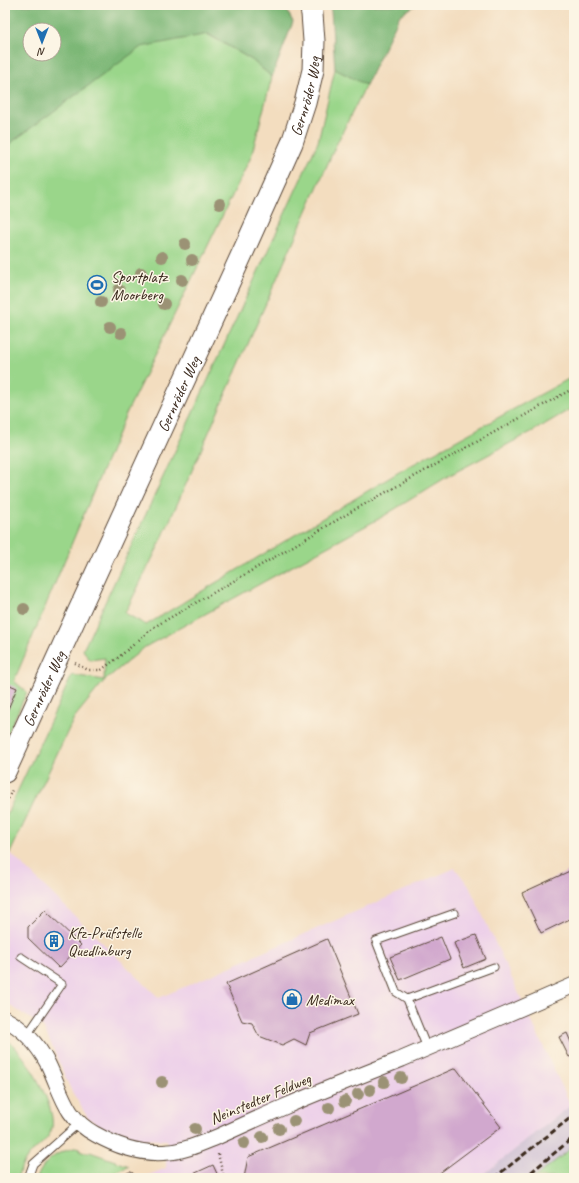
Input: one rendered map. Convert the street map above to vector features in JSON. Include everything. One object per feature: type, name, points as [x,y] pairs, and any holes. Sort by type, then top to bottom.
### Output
[{"type":"main road","name":"Gernröder Weg","points":[[5,772],[292,143],[305,103],[313,70],[314,41],[310,5]]},
{"type":"street","name":"Neinstedter Feldweg","points":[[5,1019],[16,1025],[36,1045],[47,1063],[63,1101],[79,1123],[94,1134],[112,1143],[132,1150],[170,1152],[196,1145],[574,986]]},
{"type":"lane","points":[[427,1048],[407,999],[396,992],[376,941],[455,914]]},
{"type":"lane","points":[[21,958],[62,984],[27,1035]]},
{"type":"lane","points":[[407,999],[494,967]]},
{"type":"lane","points":[[28,1178],[33,1164],[79,1123]]},
{"type":"path","points":[[71,661],[88,670],[101,670],[119,657],[154,627],[354,510],[574,388]]},
{"type":"path","points":[[219,1160],[224,1178]]},
{"type":"shaded area","points":[[5,851],[10,853],[159,998],[455,868],[469,886],[571,1106],[479,1178],[142,1178],[166,1168],[167,1140],[137,1139],[109,1132],[88,1118],[71,1090],[43,1027],[5,1002]]},
{"type":"shaded area","points":[[574,1103],[574,1146],[534,1178],[479,1178]]},
{"type":"green space","points":[[5,5],[284,5],[293,22],[272,77],[252,60],[208,34],[141,47],[5,147]]},
{"type":"green space","points":[[329,5],[416,5],[400,15],[366,85],[335,69],[331,11]]},
{"type":"green space","name":"Sportplatz Moorberg","points":[[207,34],[252,60],[272,77],[251,157],[126,414],[14,681],[27,692],[5,739],[5,147],[141,46]]},
{"type":"green space","points":[[335,69],[366,85],[336,145],[159,545],[125,613],[146,625],[399,472],[574,376],[574,407],[535,430],[450,475],[382,517],[145,647],[104,681],[74,718],[10,853],[5,851],[5,818],[72,675],[104,680],[105,658],[90,660],[83,650],[318,142]]},
{"type":"green space","points":[[5,1038],[18,1051],[37,1079],[48,1102],[52,1123],[49,1135],[28,1156],[17,1178],[5,1178]]},
{"type":"green space","points":[[574,1146],[574,1178],[534,1178]]},
{"type":"green space","points":[[79,1147],[81,1152],[90,1152],[129,1166],[103,1178],[37,1178],[44,1165],[54,1156]]},
{"type":"building","points":[[5,683],[17,688],[5,716]]},
{"type":"building","points":[[574,869],[574,917],[541,933],[522,893]]},
{"type":"building","name":"Kfz-Prüfstelle Quedlinburg","points":[[45,910],[81,945],[59,968],[28,938],[28,927]]},
{"type":"building","points":[[476,935],[486,959],[464,968],[454,943]]},
{"type":"building","points":[[441,937],[450,959],[400,980],[390,957]]},
{"type":"building","name":"Medimax","points":[[327,939],[358,1014],[310,1033],[306,1045],[294,1039],[282,1045],[259,1036],[252,1023],[242,1021],[226,984]]},
{"type":"building","points":[[567,1033],[574,1049],[574,1055],[569,1057],[559,1037]]},
{"type":"building","points":[[456,1068],[501,1127],[433,1178],[244,1178],[248,1157]]},
{"type":"building","points":[[213,1165],[219,1178],[192,1178],[191,1175]]},
{"type":"railway","points":[[494,1178],[574,1115]]},
{"type":"railway","points":[[524,1178],[574,1137]]},
{"type":"place","name":"Sportplatz Moorberg","points":[[97,285]]},
{"type":"place","name":"Kfz-Prüfstelle Quedlinburg","points":[[54,941]]},
{"type":"place","name":"Medimax","points":[[292,999]]}]
